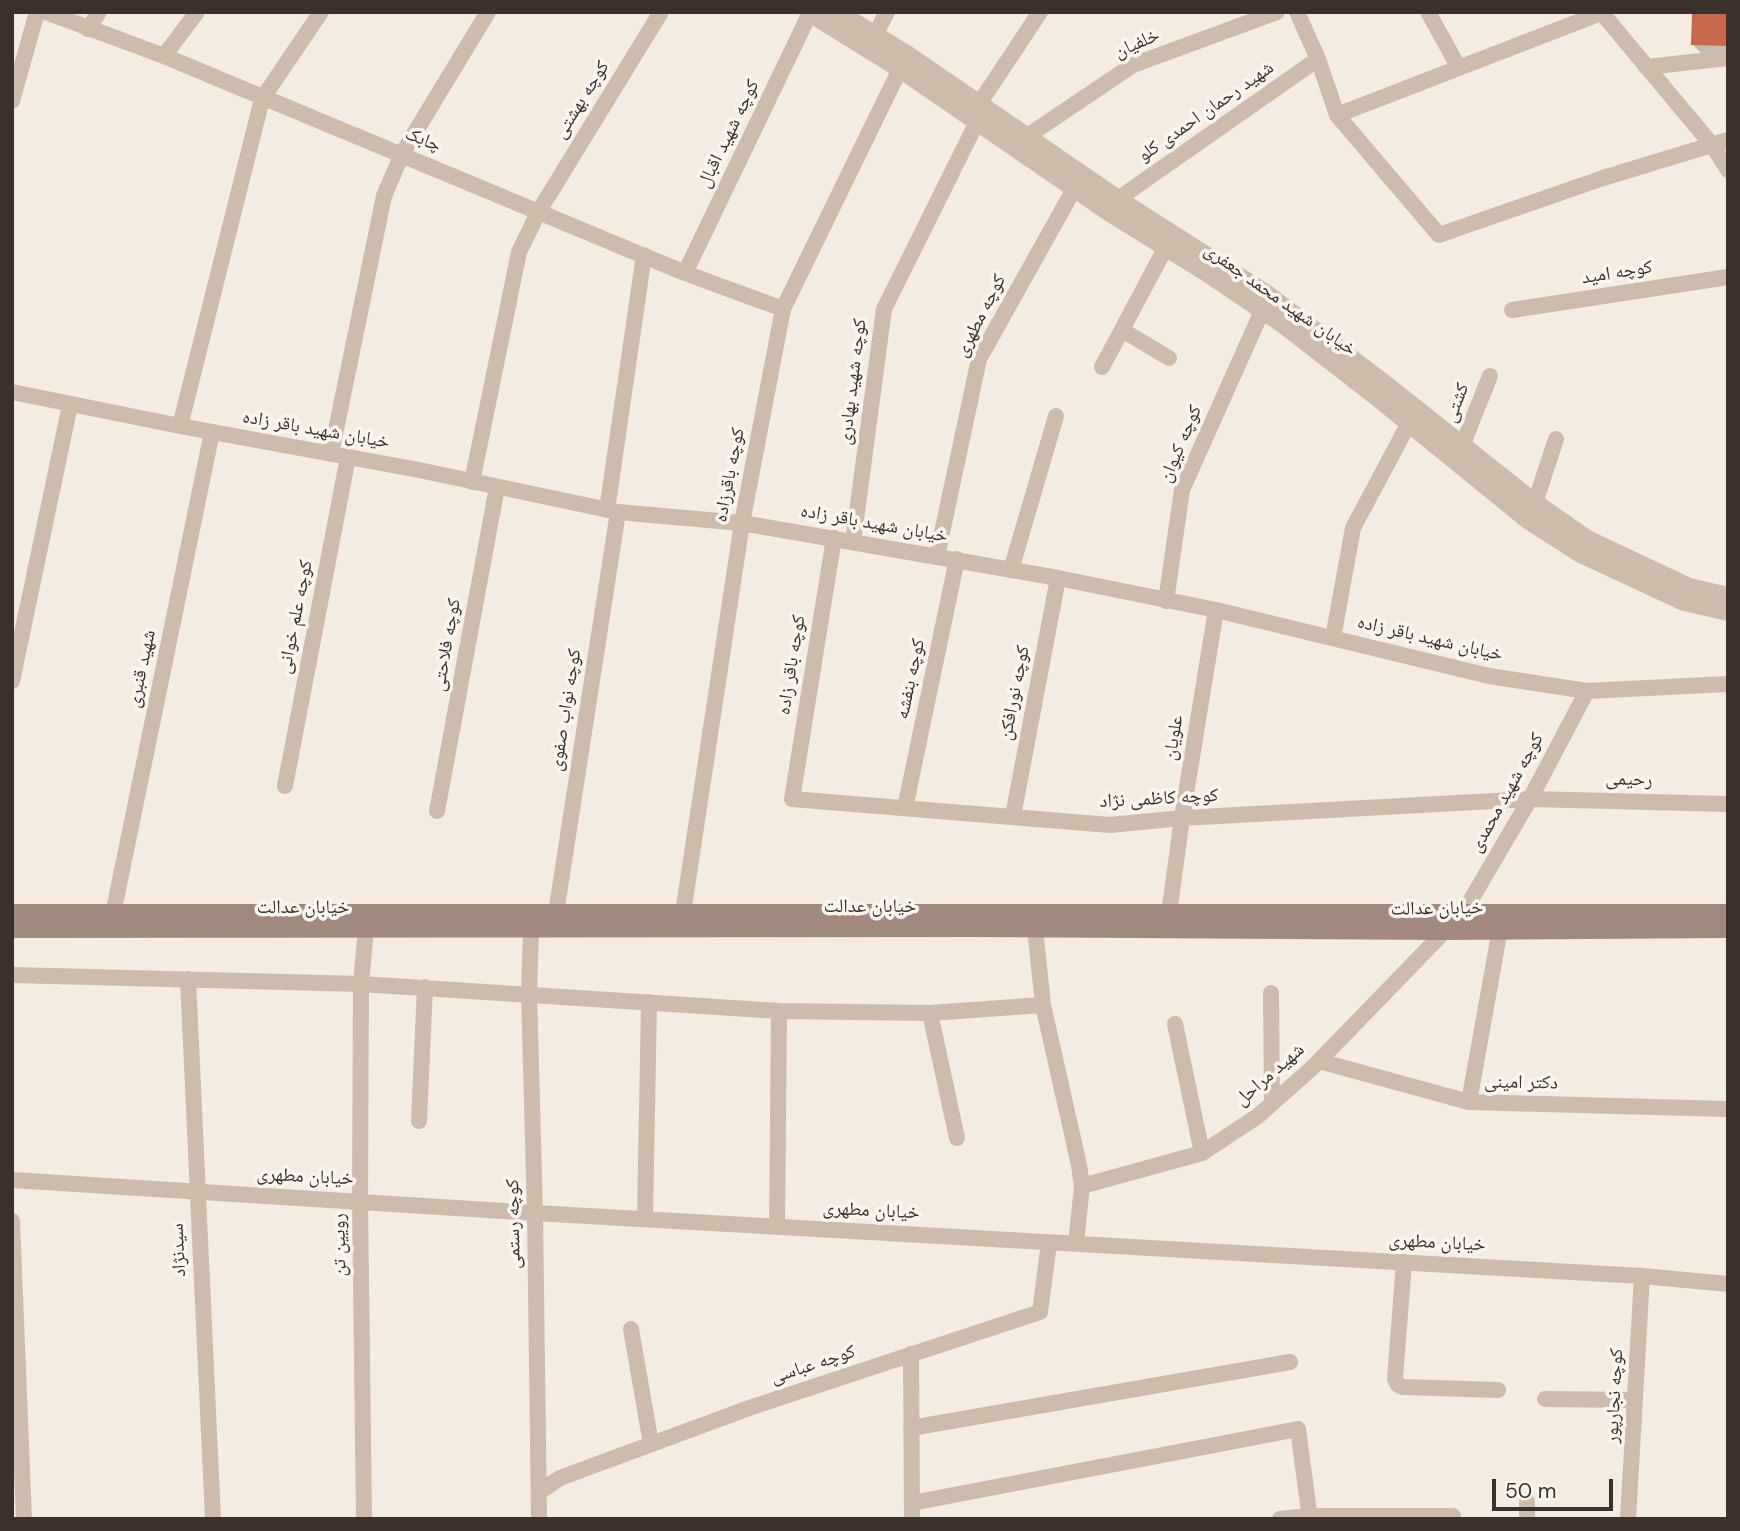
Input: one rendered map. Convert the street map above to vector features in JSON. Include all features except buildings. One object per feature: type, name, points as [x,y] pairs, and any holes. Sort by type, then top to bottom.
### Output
[{"type":"main road","name":"خیابان عدالت","points":[[12,913],[1728,914]]},
{"type":"main road","name":"خیابان عدالت","points":[[12,929],[1728,929]]},
{"type":"street","points":[[12,101],[37,12]]},
{"type":"street","name":"چابک","points":[[46,12],[164,56],[685,273],[783,309]]},
{"type":"street","points":[[88,29],[99,12]]},
{"type":"street","points":[[164,56],[197,12]]},
{"type":"street","points":[[180,426],[262,99],[321,12]]},
{"type":"street","points":[[331,454],[384,196],[402,154],[488,12]]},
{"type":"street","name":"کوچه بهشتی","points":[[472,482],[519,252],[539,211],[661,12]]},
{"type":"street","name":"خیابان شهید محمد جعفری","points":[[838,12],[875,35],[1074,189],[1281,323],[1529,521],[1579,553],[1684,602],[1728,612]]},
{"type":"street","points":[[875,35],[887,12]]},
{"type":"street","name":"کوچه شهید بهادری","points":[[853,542],[884,309],[978,113],[1040,12]]},
{"type":"street","name":"خلفیان","points":[[1026,137],[1133,65],[1277,12]]},
{"type":"street","points":[[1297,12],[1318,59],[1337,115],[1439,235],[1603,178],[1720,143]]},
{"type":"street","points":[[1428,12],[1459,68]]},
{"type":"street","points":[[1337,115],[1601,12],[1646,67],[1720,143],[1728,170]]},
{"type":"street","name":"خیابان شهید محمد جعفری","points":[[809,13],[900,69],[1026,137],[1118,200],[1266,294],[1379,379],[1534,502],[1597,544],[1689,587],[1728,596]]},
{"type":"street","name":"کوچه شهید اقبال","points":[[685,273],[809,13]]},
{"type":"street","points":[[1646,67],[1728,58]]},
{"type":"street","name":"شهید رحمان احمدی کلو","points":[[1118,200],[1318,59]]},
{"type":"street","name":"کوچه باقرزاده","points":[[683,913],[742,523],[783,309],[900,69]]},
{"type":"street","name":"کوچه مطهری","points":[[937,556],[979,359],[1074,189]]},
{"type":"street","points":[[1102,367],[1166,247]]},
{"type":"street","name":"کوچه نواب صفوی","points":[[556,913],[612,511],[644,255]]},
{"type":"street","name":"کوچه امید","points":[[1512,310],[1728,277]]},
{"type":"street","name":"کوچه کیوان","points":[[1166,601],[1182,490],[1262,311]]},
{"type":"street","points":[[1122,330],[1169,358]]},
{"type":"street","name":"کشتی","points":[[1462,446],[1490,376]]},
{"type":"street","name":"خیابان شهید باقر زاده","points":[[12,392],[497,486],[612,511],[742,523],[1058,578],[1216,610],[1489,676],[1587,691],[1728,684]]},
{"type":"street","points":[[12,681],[70,405]]},
{"type":"street","points":[[1011,570],[1056,416]]},
{"type":"street","points":[[1333,638],[1353,528],[1409,423]]},
{"type":"street","name":"شهید قنبری","points":[[113,914],[212,432]]},
{"type":"street","points":[[1529,521],[1556,439]]},
{"type":"street","name":"کوچه علم خوانی","points":[[285,786],[348,457]]},
{"type":"street","name":"کوچه فلاحتی","points":[[437,811],[497,486]]},
{"type":"street","name":"کوچه باقر زاده","points":[[792,799],[834,538]]},
{"type":"street","name":"کوچه بنفشه","points":[[905,808],[957,559]]},
{"type":"street","name":"کوچه نورافکن","points":[[1013,816],[1058,578]]},
{"type":"street","name":"علویان","points":[[1169,914],[1216,610]]},
{"type":"street","name":"کوچه شهید محمدی","points":[[1462,915],[1530,799],[1587,691]]},
{"type":"street","name":"کوچه کاظمی نژاد","points":[[792,799],[1110,825],[1182,818],[1530,799]]},
{"type":"street","name":"رحیمی","points":[[1530,799],[1728,804]]},
{"type":"street","points":[[1035,928],[1043,1005],[1082,1186],[1076,1243]]},
{"type":"street","name":"رویین تن","points":[[365,1519],[360,1201],[361,984],[366,929]]},
{"type":"street","name":"کوچه رستمی","points":[[531,929],[529,993],[536,1213],[539,1519]]},
{"type":"street","points":[[1469,1102],[1500,929]]},
{"type":"street","name":"شهید مراحل","points":[[1082,1186],[1202,1153],[1258,1116],[1319,1061],[1445,931]]},
{"type":"street","points":[[12,975],[361,984],[779,1010],[930,1013],[1043,1005]]},
{"type":"street","name":"سیدنژاد","points":[[188,979],[214,1519]]},
{"type":"street","points":[[419,1121],[425,987]]},
{"type":"street","points":[[1271,993],[1272,1104]]},
{"type":"street","points":[[645,1219],[649,1002]]},
{"type":"street","points":[[777,1227],[779,1010]]},
{"type":"street","points":[[930,1013],[957,1138]]},
{"type":"street","points":[[1175,1024],[1202,1153]]},
{"type":"street","name":"دکتر امینی","points":[[1319,1061],[1469,1102],[1728,1109]]},
{"type":"street","name":"خیابان مطهری","points":[[12,1180],[536,1213],[1642,1276],[1728,1284]]},
{"type":"street","points":[[12,1221],[24,1519]]},
{"type":"street","name":"کوچه عباسی","points":[[539,1492],[560,1478],[749,1408],[1040,1312],[1049,1243]]},
{"type":"street","points":[[1404,1262],[1395,1379],[1398,1385],[1497,1390]]},
{"type":"street","name":"کوچه نجارپور","points":[[1629,1519],[1642,1276]]},
{"type":"street","points":[[631,1329],[652,1444]]},
{"type":"street","points":[[911,1354],[912,1511],[1298,1429],[1310,1517]]},
{"type":"street","points":[[911,1428],[1290,1363]]},
{"type":"street","points":[[1545,1399],[1635,1400]]},
{"type":"street","points":[[1527,1502],[1527,1519]]},
{"type":"street","points":[[1280,1519],[1453,1516]]}]
